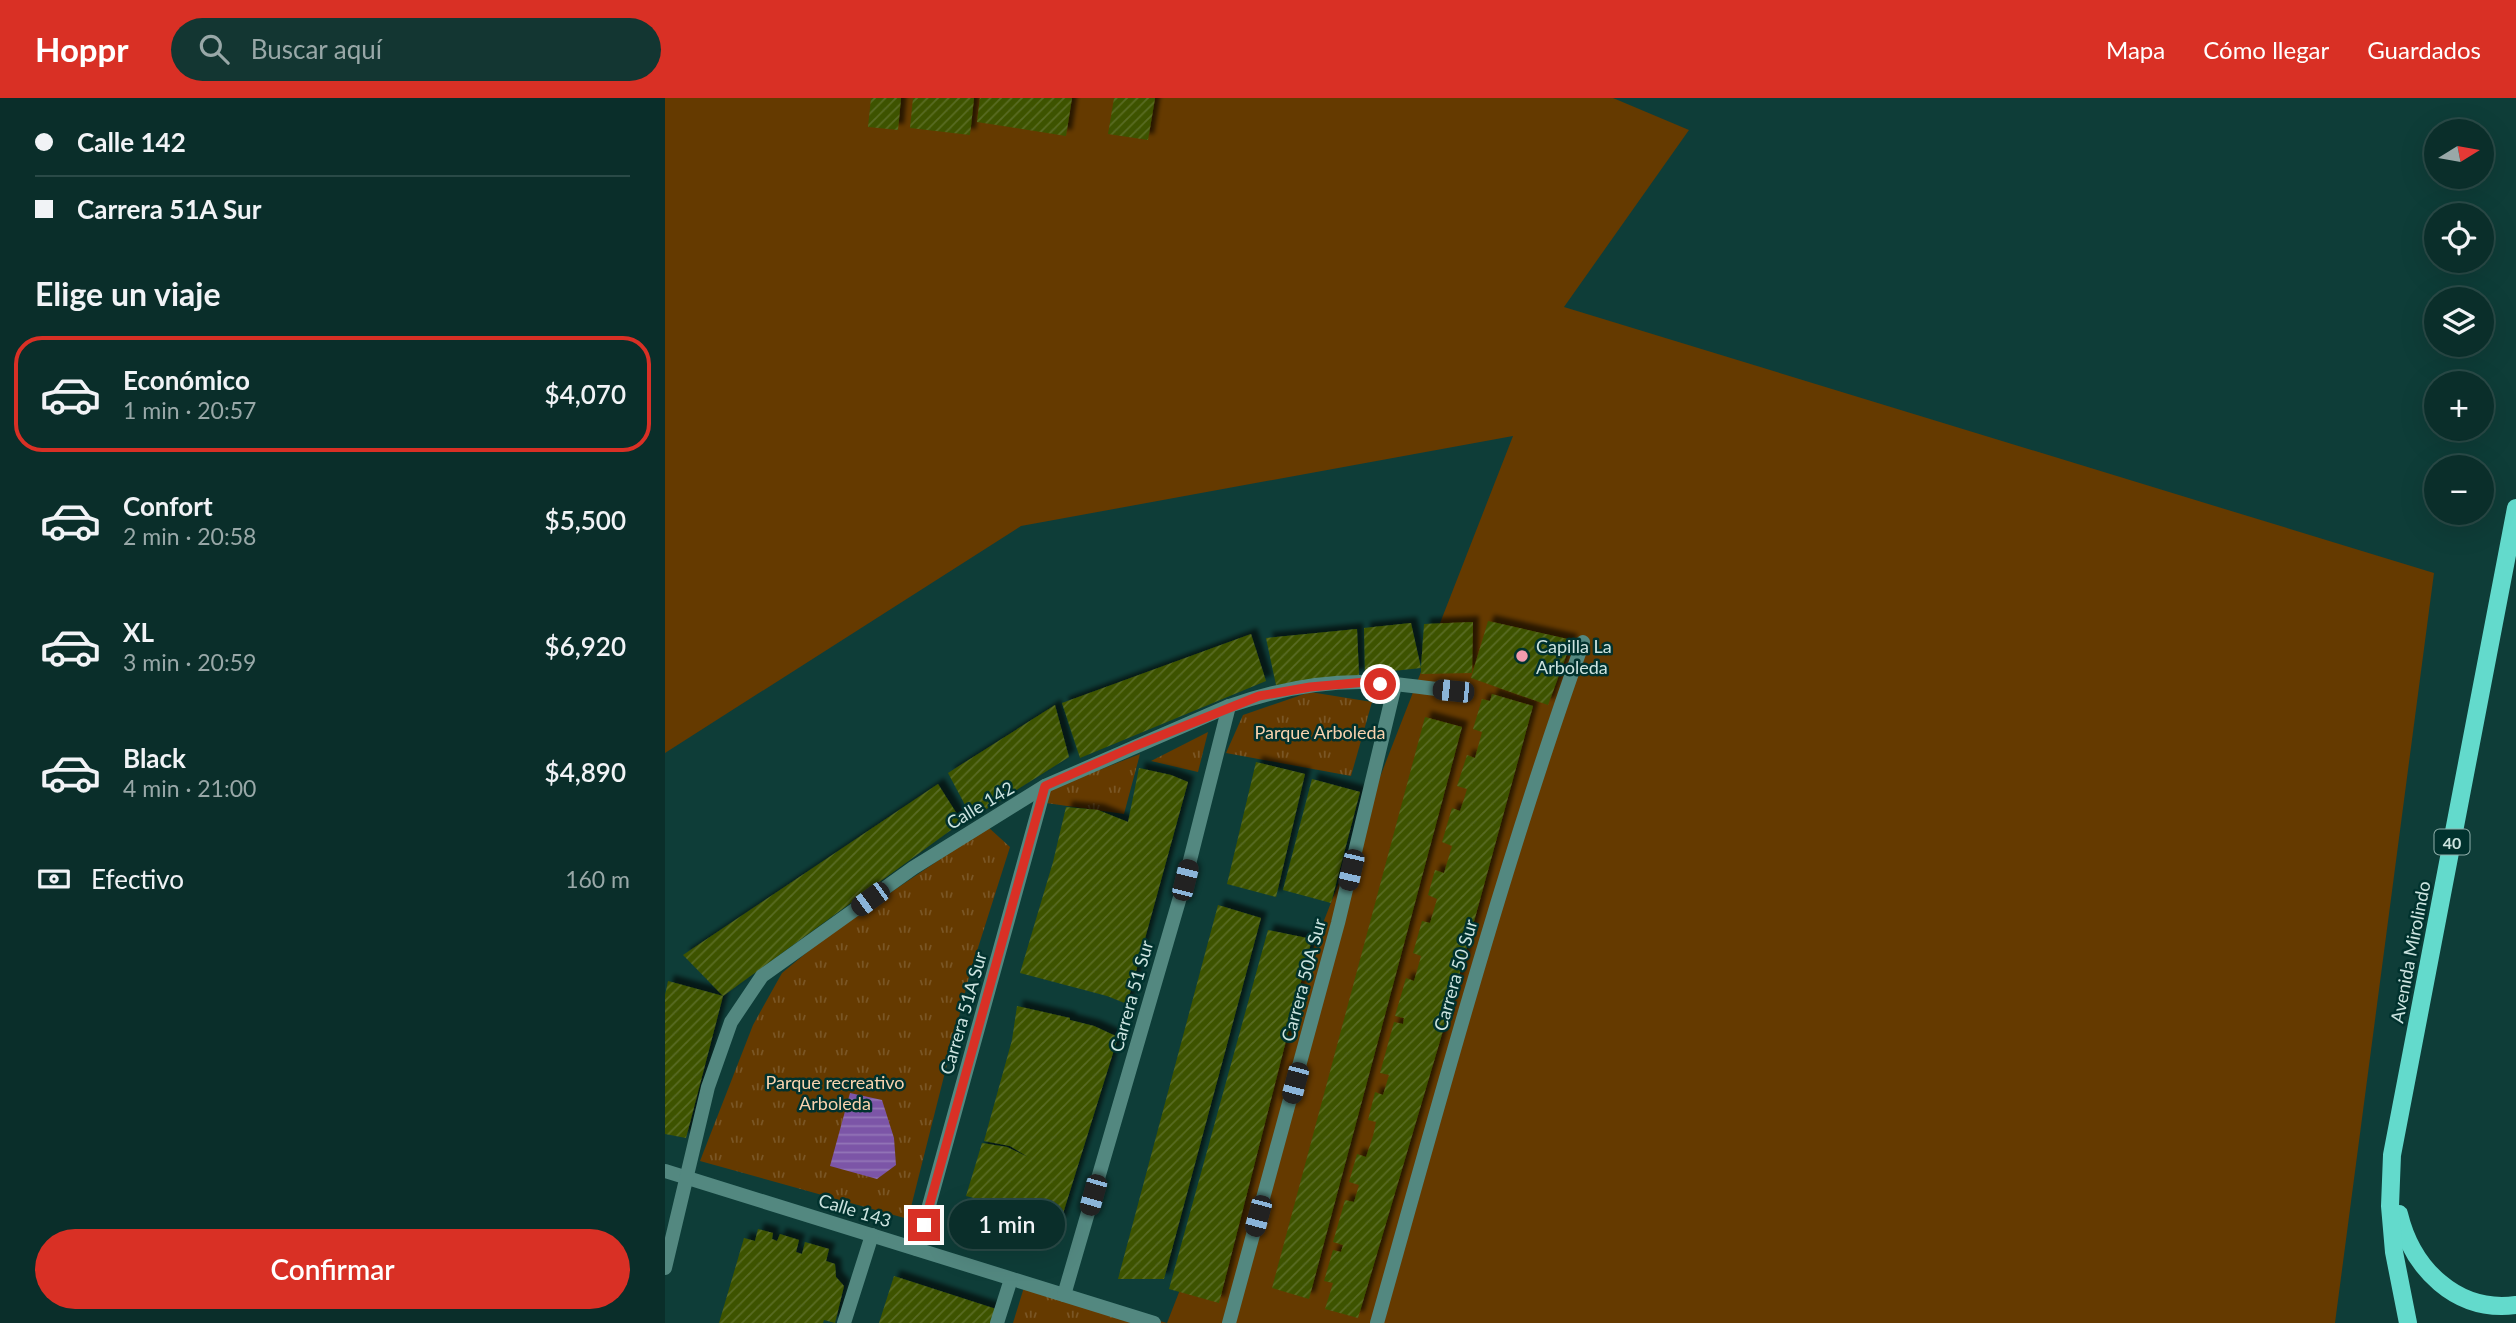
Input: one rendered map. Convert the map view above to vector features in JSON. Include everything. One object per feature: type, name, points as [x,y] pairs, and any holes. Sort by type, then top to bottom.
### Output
[{"type":"main road","name":"Avenida Mirolindo","points":[[2408,1323],[2394,1252],[2390,1206],[2392,1155],[2516,508]]},
{"type":"main road","points":[[2391,1176],[2403,1230],[2412,1252],[2425,1270],[2443,1286],[2463,1297],[2485,1304],[2516,1305]]},
{"type":"street","name":"Carrera 50 Sur","points":[[1377,1323],[1482,951],[1583,642]]},
{"type":"street","name":"Calle 142","points":[[665,1268],[708,1087],[731,1022],[762,976],[913,868],[1045,786],[1229,706],[1259,696],[1310,687],[1366,682],[1453,691]]},
{"type":"street","name":"Carrera 50A Sur","points":[[1229,1323],[1338,923],[1395,685]]},
{"type":"street","name":"Carrera 51 Sur","points":[[1064,1295],[1185,880],[1229,706]]},
{"type":"street","name":"Carrera 51A Sur","points":[[917,1250],[1045,786]]},
{"type":"street","name":"Calle 143","points":[[665,1171],[1154,1323]]},
{"type":"street","points":[[844,1323],[872,1236]]},
{"type":"street","points":[[997,1323],[1011,1279]]},
{"type":"green space","points":[[665,98],[1613,98],[1689,130],[1564,307],[2434,573],[2335,1323],[1167,1323],[1513,436],[1021,526],[665,753]]},
{"type":"green space","name":"Parque Arboleda","points":[[1310,692],[1372,702],[1351,776],[1226,753],[1243,715]]},
{"type":"green space","points":[[1208,732],[1198,772],[1151,761]]},
{"type":"green space","points":[[1140,754],[1124,814],[1046,803],[1043,792]]},
{"type":"green space","name":"Parque recreativo Arboleda","points":[[988,827],[1010,847],[970,973],[908,1219],[700,1161],[753,1025],[782,973],[829,934]]},
{"type":"green space","points":[[1025,1284],[1167,1323],[1013,1323]]},
{"type":"shaded area","points":[[850,1093],[882,1100],[894,1138],[896,1165],[877,1179],[830,1166]]},
{"type":"building","points":[[871,98],[901,98],[898,130],[868,127]]},
{"type":"building","points":[[913,98],[974,98],[970,135],[910,128]]},
{"type":"building","points":[[980,98],[1072,98],[1066,136],[977,122]]},
{"type":"building","points":[[1114,98],[1155,98],[1148,140],[1108,134]]},
{"type":"building","name":"Capilla La Arboleda","points":[[1488,621],[1572,640],[1548,705],[1471,678]]},
{"type":"building","points":[[1473,622],[1472,673],[1421,674],[1424,624]]},
{"type":"building","points":[[1411,623],[1421,668],[1365,674],[1364,628]]},
{"type":"building","points":[[1357,629],[1359,675],[1276,685],[1266,638]]},
{"type":"building","points":[[1251,634],[1266,681],[1080,758],[1062,703]]},
{"type":"building","points":[[1492,694],[1533,706],[1458,980],[1358,1318],[1325,1309],[1333,1283],[1324,1281],[1333,1250],[1341,1252],[1343,1245],[1333,1242],[1345,1200],[1354,1202],[1359,1185],[1349,1182],[1357,1154],[1366,1157],[1373,1136],[1376,1122],[1368,1120],[1375,1092],[1383,1095],[1389,1075],[1380,1073],[1394,1022],[1403,1024],[1404,1018],[1395,1016],[1406,978],[1414,981],[1418,967],[1421,956],[1413,953],[1422,921],[1430,923],[1437,899],[1428,895],[1435,870],[1444,873],[1452,846],[1442,842],[1452,808],[1460,811],[1467,789],[1457,786],[1467,755],[1475,758],[1482,732],[1473,729],[1482,699],[1490,701]]},
{"type":"building","points":[[1055,705],[1069,757],[972,818],[948,773]]},
{"type":"building","points":[[1425,717],[1462,727],[1309,1299],[1272,1288]]},
{"type":"building","points":[[1256,762],[1305,774],[1276,897],[1227,884]]},
{"type":"building","points":[[1139,768],[1188,782],[1127,1004],[1107,996],[1020,973],[1053,862],[1066,807],[1098,810],[1128,822]]},
{"type":"building","points":[[1312,779],[1360,792],[1331,903],[1283,890]]},
{"type":"building","points":[[938,784],[962,822],[723,996],[683,955]]},
{"type":"building","points":[[1218,905],[1261,918],[1164,1279],[1118,1279]]},
{"type":"building","points":[[1268,930],[1312,939],[1219,1303],[1169,1289]]},
{"type":"building","points":[[668,981],[723,996],[686,1138],[665,1134],[665,995]]},
{"type":"building","points":[[1017,1006],[1070,1018],[1118,1037],[1060,1223],[966,1196],[982,1143],[1007,1147],[1028,1157],[1010,1146],[984,1141],[1012,1040]]},
{"type":"building","points":[[758,1229],[773,1233],[772,1239],[777,1241],[780,1234],[799,1240],[796,1252],[802,1254],[805,1242],[829,1249],[826,1261],[835,1264],[836,1277],[844,1286],[835,1323],[824,1320],[823,1323],[719,1323],[744,1238],[755,1241]]},
{"type":"building","points":[[894,1276],[996,1309],[992,1323],[879,1323]]},
{"type":"place","name":"Capilla La Arboleda","points":[[1522,656]]},
{"type":"route","points":[[924,1225],[1045,786],[1112,755],[1259,696],[1310,687],[1366,682],[1380,684]]}]
